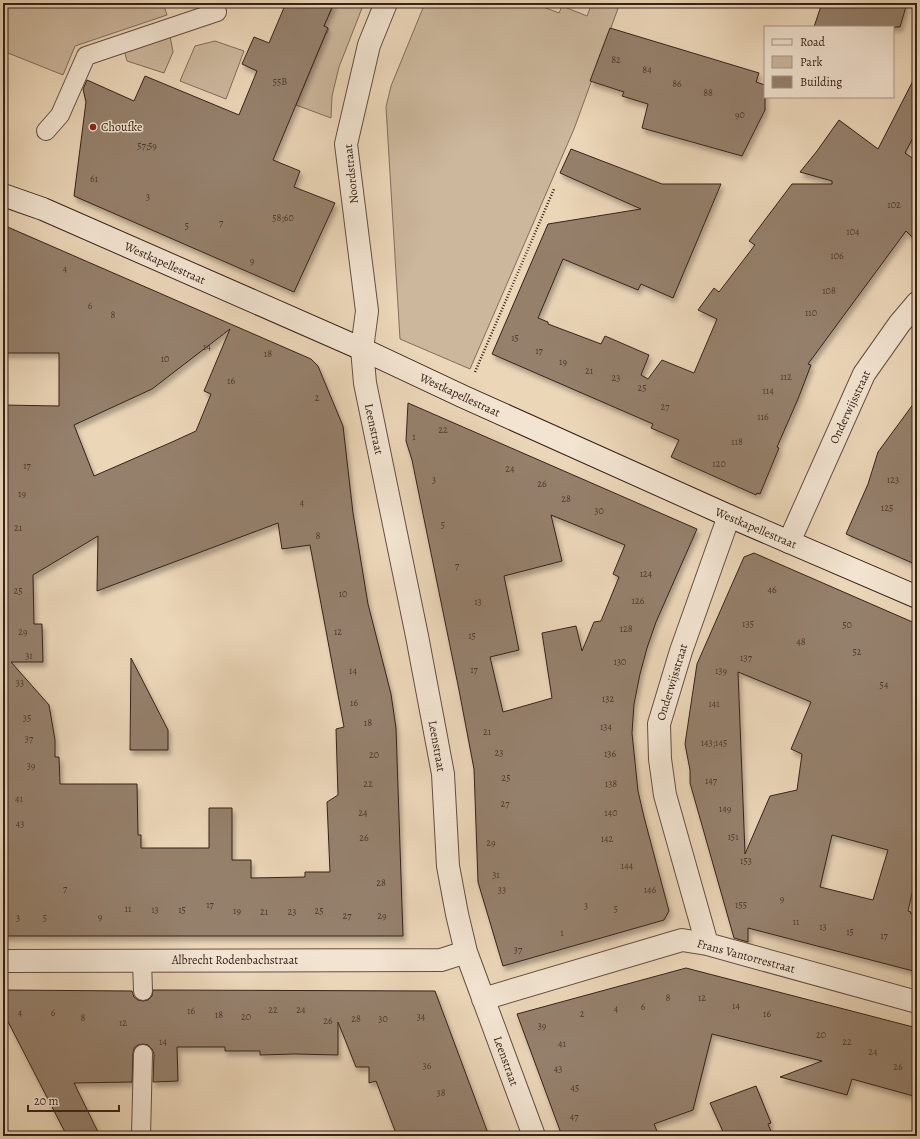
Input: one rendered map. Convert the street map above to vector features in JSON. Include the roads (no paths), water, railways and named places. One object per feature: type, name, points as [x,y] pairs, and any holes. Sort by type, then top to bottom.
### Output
[{"type":"street","name":"Noordstraat","points":[[362,349],[367,311],[346,144],[369,45],[386,3]]},
{"type":"street","name":"Westkapellestraat","points":[[3,195],[43,210],[362,349],[464,397],[729,516],[917,597]]},
{"type":"street","name":"Onderwijsstraat","points":[[789,542],[864,374],[900,323],[917,303]]},
{"type":"street","name":"Leenstraat","points":[[362,349],[365,383],[417,636],[443,774],[448,866],[457,914],[466,952],[534,1136]]},
{"type":"street","name":"Onderwijsstraat","points":[[707,944],[665,795],[660,759],[659,724],[681,651],[729,516]]},
{"type":"street","name":"Frans Vantorrestraat","points":[[483,999],[682,940],[707,944],[917,1002]]},
{"type":"street","name":"Albrecht Rodenbachstraat","points":[[3,961],[441,960],[466,952]]},
{"type":"lane","points":[[46,131],[60,115],[86,56],[217,12],[214,3]]},
{"type":"lane","points":[[142,961],[143,991]]},
{"type":"lane","points":[[141,1136],[143,1054]]},
{"type":"place","name":"Choufke","points":[[93,127]]}]
